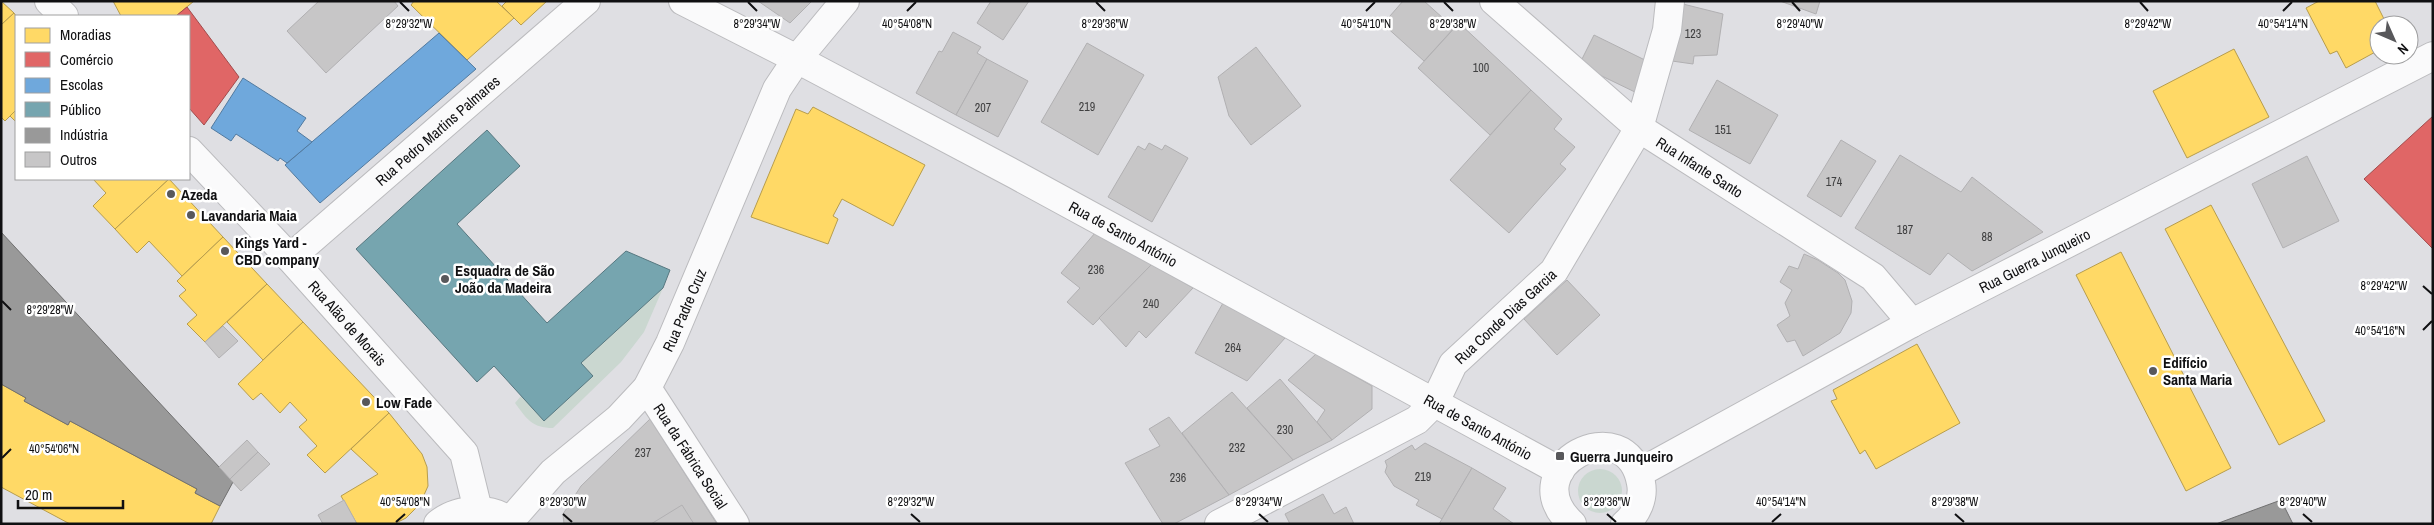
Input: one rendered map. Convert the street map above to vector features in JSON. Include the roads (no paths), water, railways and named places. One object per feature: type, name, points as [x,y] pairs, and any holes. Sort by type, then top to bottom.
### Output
[{"type":"street","points":[[49,1],[63,15]]},
{"type":"street","points":[[76,1],[81,15]]},
{"type":"street","name":"Rua Pedro Martins Palmares","points":[[290,258],[586,1]]},
{"type":"street","name":"Rua de Santo António","points":[[683,1],[797,59],[1560,471]]},
{"type":"street","name":"Rua Padre Cruz","points":[[512,522],[553,472],[619,418],[647,388],[670,343],[777,89],[797,59],[845,1]]},
{"type":"street","name":"Rua Infante Santo","points":[[1494,1],[1639,128],[1873,277],[1912,323]]},
{"type":"street","name":"Rua Conde Dias Garcia","points":[[1219,524],[1416,420],[1435,402],[1453,364],[1554,271],[1639,128],[1667,30],[1670,1]]},
{"type":"street","name":"Rua Guerra Junqueiro","points":[[1639,473],[1912,323],[2433,56]]},
{"type":"street","name":"Rua Alão de Morais","points":[[190,152],[290,258],[466,456],[478,510]]},
{"type":"street","name":"Rua da Fábrica Social","points":[[647,388],[736,524]]},
{"type":"street","points":[[1572,524],[1559,507],[1555,495],[1560,471],[1567,460],[1576,452],[1600,446],[1624,454],[1639,473],[1642,497],[1638,509],[1630,522]]},
{"type":"street","points":[[438,524],[460,512],[478,510],[495,514],[512,522]]},
{"type":"place","name":"Azeda","points":[[171,194]]},
{"type":"place","name":"Lavandaria Maia","points":[[191,215]]},
{"type":"place","name":"Kings Yard - CBD company","points":[[225,251]]},
{"type":"place","name":"Esquadra de São João da Madeira","points":[[445,279]]},
{"type":"place","name":"Edifício Santa Maria","points":[[2153,371]]},
{"type":"place","name":"Low Fade","points":[[366,402]]},
{"type":"place","name":"Guerra Junqueiro","points":[[1560,456]]}]
